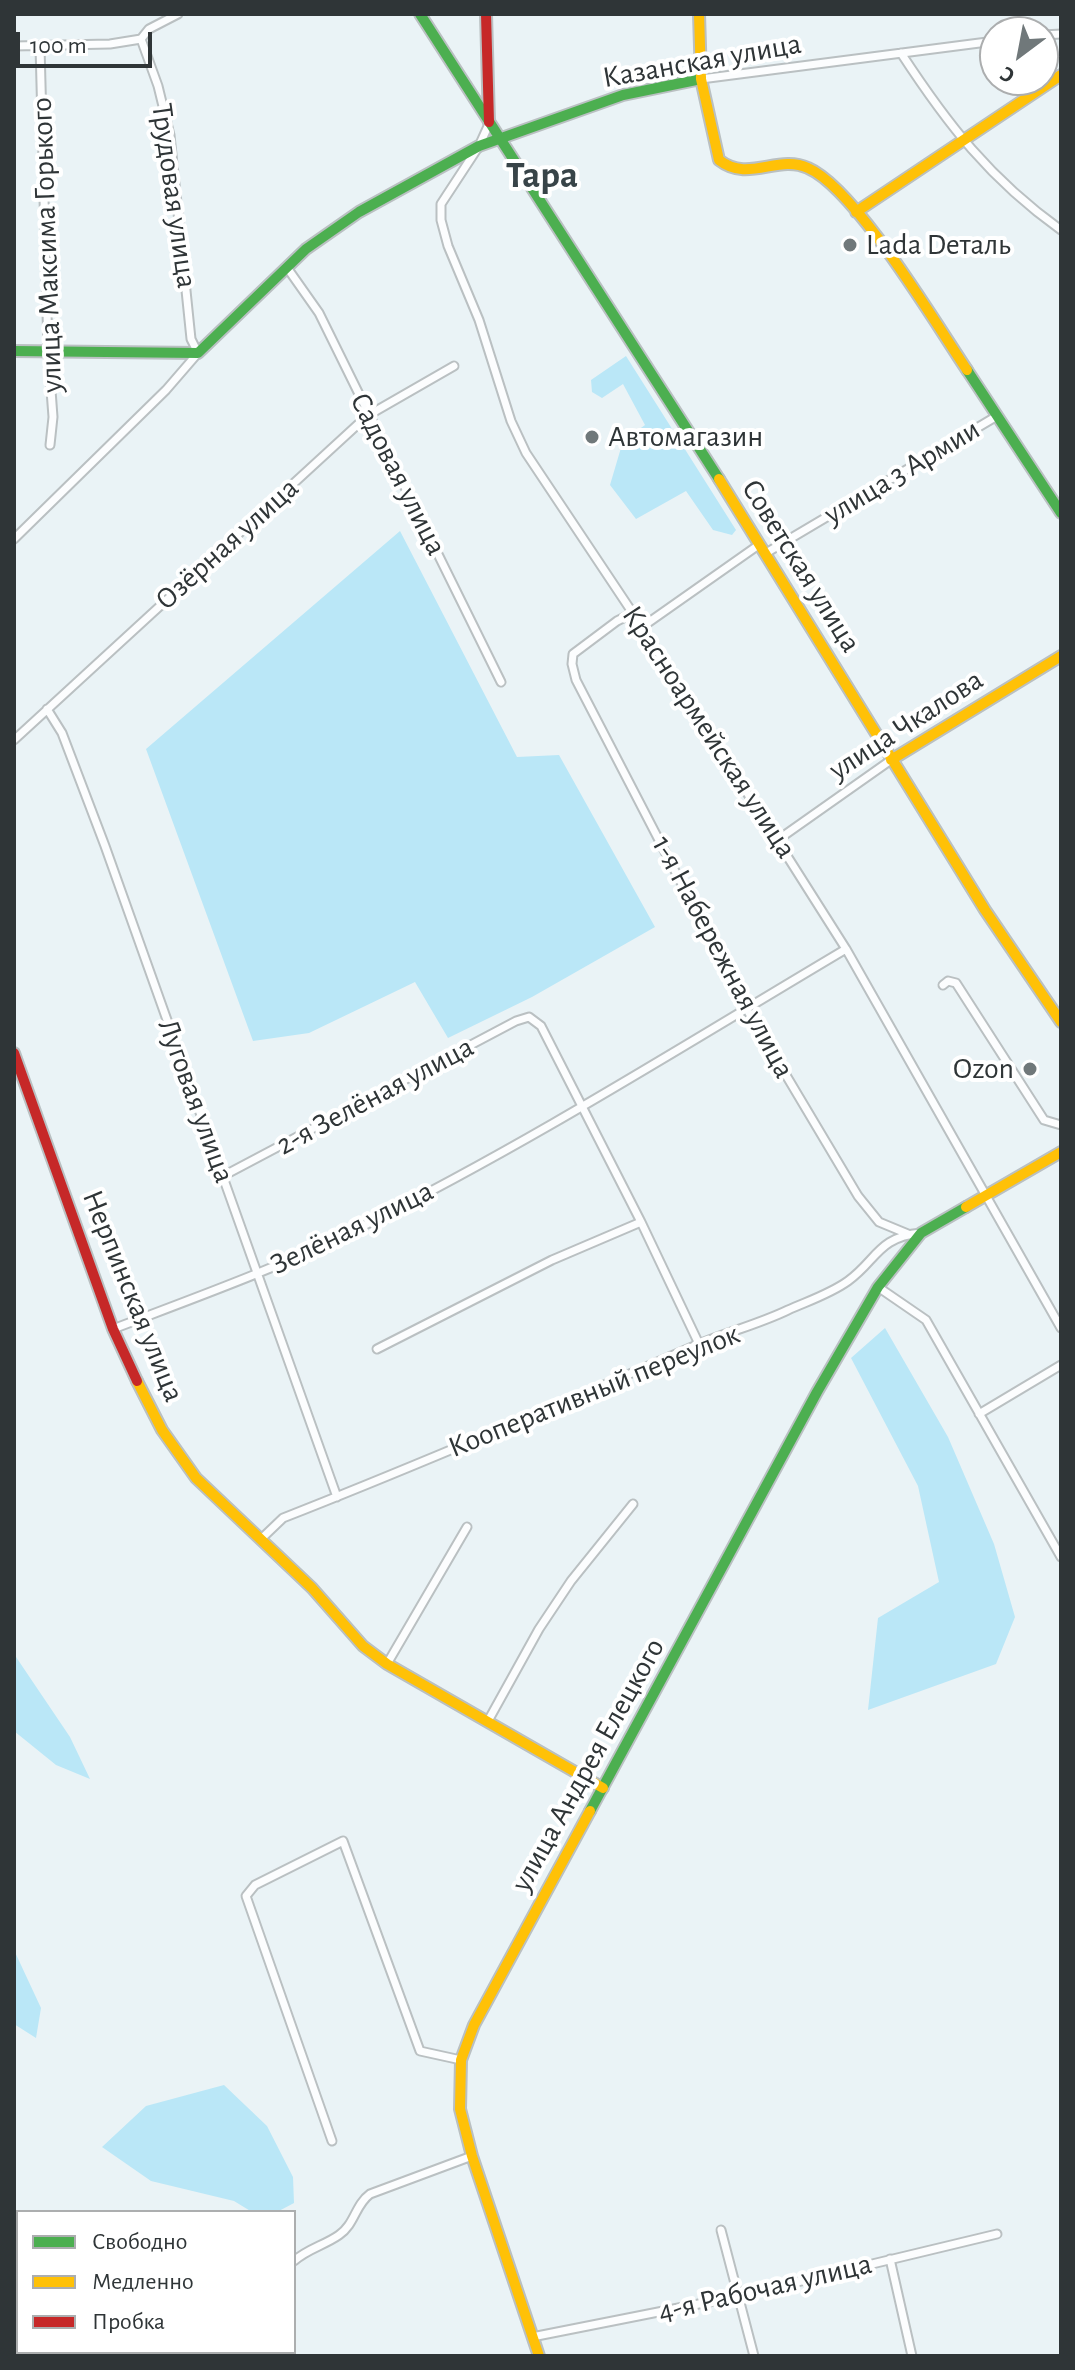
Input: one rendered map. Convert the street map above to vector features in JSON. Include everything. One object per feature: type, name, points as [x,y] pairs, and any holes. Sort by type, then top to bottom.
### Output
[{"type":"main road","name":"Советская улица","points":[[420,14],[763,548],[985,910],[1061,1022]]},
{"type":"main road","points":[[486,14],[489,124]]},
{"type":"main road","points":[[699,14],[701,79],[719,160],[727,169],[738,172],[802,165],[830,184],[856,212],[908,283],[1061,513]]},
{"type":"main road","points":[[856,212],[1061,75]]},
{"type":"main road","name":"Казанская улица","points":[[198,353],[306,249],[337,226],[479,146],[623,95],[701,79]]},
{"type":"main road","points":[[14,351],[198,353]]},
{"type":"main road","name":"улица Чкалова","points":[[891,760],[1061,656]]},
{"type":"main road","name":"Нерпинская улица","points":[[14,1053],[113,1329],[135,1378],[171,1442],[196,1478],[312,1588],[363,1646],[387,1664],[603,1788]]},
{"type":"main road","name":"улица Андрея Елецкого","points":[[539,2356],[472,2156],[460,2109],[461,2060],[474,2025],[817,1392],[878,1287],[921,1233],[1061,1152]]},
{"type":"street","points":[[14,46],[110,44],[141,39],[149,29],[178,14]]},
{"type":"street","name":"Трудовая улица","points":[[141,39],[158,86],[170,135],[191,339],[198,353]]},
{"type":"street","name":"Казанская улица","points":[[701,79],[979,43]]},
{"type":"street","name":"улица Максима Горького","points":[[40,46],[48,350],[53,417],[50,445]]},
{"type":"street","points":[[901,53],[930,99],[993,175],[1061,230]]},
{"type":"street","name":"Красноармейская улица","points":[[489,124],[479,146],[441,204],[441,220],[448,246],[479,320],[511,421],[526,453],[779,839],[846,949],[1061,1328]]},
{"type":"street","name":"Садовая улица","points":[[288,269],[319,313],[367,416],[501,682]]},
{"type":"street","points":[[14,539],[155,401],[198,353]]},
{"type":"street","name":"Озёрная улица","points":[[14,740],[367,416],[454,366]]},
{"type":"street","name":"улица 3 Армии","points":[[642,627],[763,548],[997,416]]},
{"type":"street","name":"1-я Набережная улица","points":[[633,613],[617,621],[573,654],[576,680],[746,1008],[858,1196],[879,1222],[908,1234]]},
{"type":"street","name":"Луговая улица","points":[[47,709],[62,733],[100,832],[337,1497]]},
{"type":"street","name":"улица Чкалова","points":[[779,839],[891,760]]},
{"type":"street","name":"Зелёная улица","points":[[113,1329],[257,1275],[362,1226],[581,1108],[846,949]]},
{"type":"street","points":[[943,985],[948,981],[956,983],[1044,1120],[1061,1125]]},
{"type":"street","name":"2-я Зелёная улица","points":[[223,1176],[516,1021],[529,1017],[541,1026],[581,1108]]},
{"type":"street","points":[[581,1108],[641,1222],[699,1344]]},
{"type":"street","points":[[377,1349],[552,1260],[641,1222]]},
{"type":"street","name":"Кооперативный переулок","points":[[260,1540],[283,1518],[699,1344],[761,1323],[835,1289],[850,1279],[883,1245],[908,1234],[921,1233]]},
{"type":"street","points":[[878,1287],[926,1320],[1061,1557]]},
{"type":"street","points":[[979,1414],[1061,1365]]},
{"type":"street","points":[[488,1721],[539,1629],[563,1593],[633,1504]]},
{"type":"street","points":[[387,1664],[467,1527]]},
{"type":"street","points":[[332,2141],[246,1896],[255,1885],[343,1841],[420,2051],[461,2060]]},
{"type":"street","points":[[296,2260],[341,2234],[352,2222],[360,2201],[370,2194],[472,2156]]},
{"type":"street","points":[[721,2230],[754,2356]]},
{"type":"street","name":"4-я Рабочая улица","points":[[532,2337],[739,2296],[997,2234]]},
{"type":"street","points":[[890,2259],[912,2356]]},
{"type":"shaded area","points":[[626,356],[736,530],[732,535],[713,530],[686,491],[636,519],[610,485],[623,441],[645,425],[623,384],[602,398],[592,392],[591,380]]},
{"type":"shaded area","points":[[400,531],[517,757],[559,755],[655,927],[532,997],[448,1038],[415,982],[309,1033],[253,1041],[146,749]]},
{"type":"shaded area","points":[[885,1328],[948,1437],[994,1544],[1015,1617],[996,1664],[868,1710],[878,1618],[939,1582],[918,1486],[851,1358]]},
{"type":"shaded area","points":[[14,1654],[70,1737],[90,1779],[56,1765],[14,1731]]},
{"type":"shaded area","points":[[14,1950],[41,2008],[36,2038],[14,2024]]},
{"type":"shaded area","points":[[224,2085],[267,2126],[293,2177],[294,2203],[281,2210],[249,2210],[234,2201],[151,2181],[102,2147],[146,2106]]},
{"type":"shaded area","points":[[14,2243],[16,2354],[257,2356],[14,2356]]},
{"type":"traffic: fast","points":[[420,14],[719,479]]},
{"type":"traffic: fast","points":[[14,351],[198,353],[306,249],[359,212],[479,146],[623,95],[701,79]]},
{"type":"traffic: fast","points":[[967,370],[1061,513]]},
{"type":"traffic: fast","points":[[590,1811],[817,1392],[878,1287],[921,1233],[966,1207]]},
{"type":"traffic: slow","points":[[699,14],[701,79],[719,160],[741,169],[797,165],[808,168],[827,181],[894,259],[967,370]]},
{"type":"traffic: slow","points":[[856,212],[1061,75]]},
{"type":"traffic: slow","points":[[719,479],[985,910],[1061,1022]]},
{"type":"traffic: slow","points":[[891,760],[1061,656]]},
{"type":"traffic: slow","points":[[966,1207],[1061,1152]]},
{"type":"traffic: slow","points":[[137,1381],[162,1430],[196,1478],[312,1588],[363,1646],[387,1664],[603,1788]]},
{"type":"traffic: slow","points":[[539,2356],[472,2156],[460,2109],[461,2060],[474,2025],[590,1811]]},
{"type":"traffic: jam","points":[[486,14],[489,122]]},
{"type":"traffic: jam","points":[[14,1053],[113,1329],[137,1381]]},
{"type":"place","name":"Lada Dеталь","points":[[850,245]]},
{"type":"place","name":"Автомагазин","points":[[592,437]]},
{"type":"place","name":"Ozon","points":[[1030,1069]]},
{"type":"district","name":"Тара","points":[[542,176]]}]
